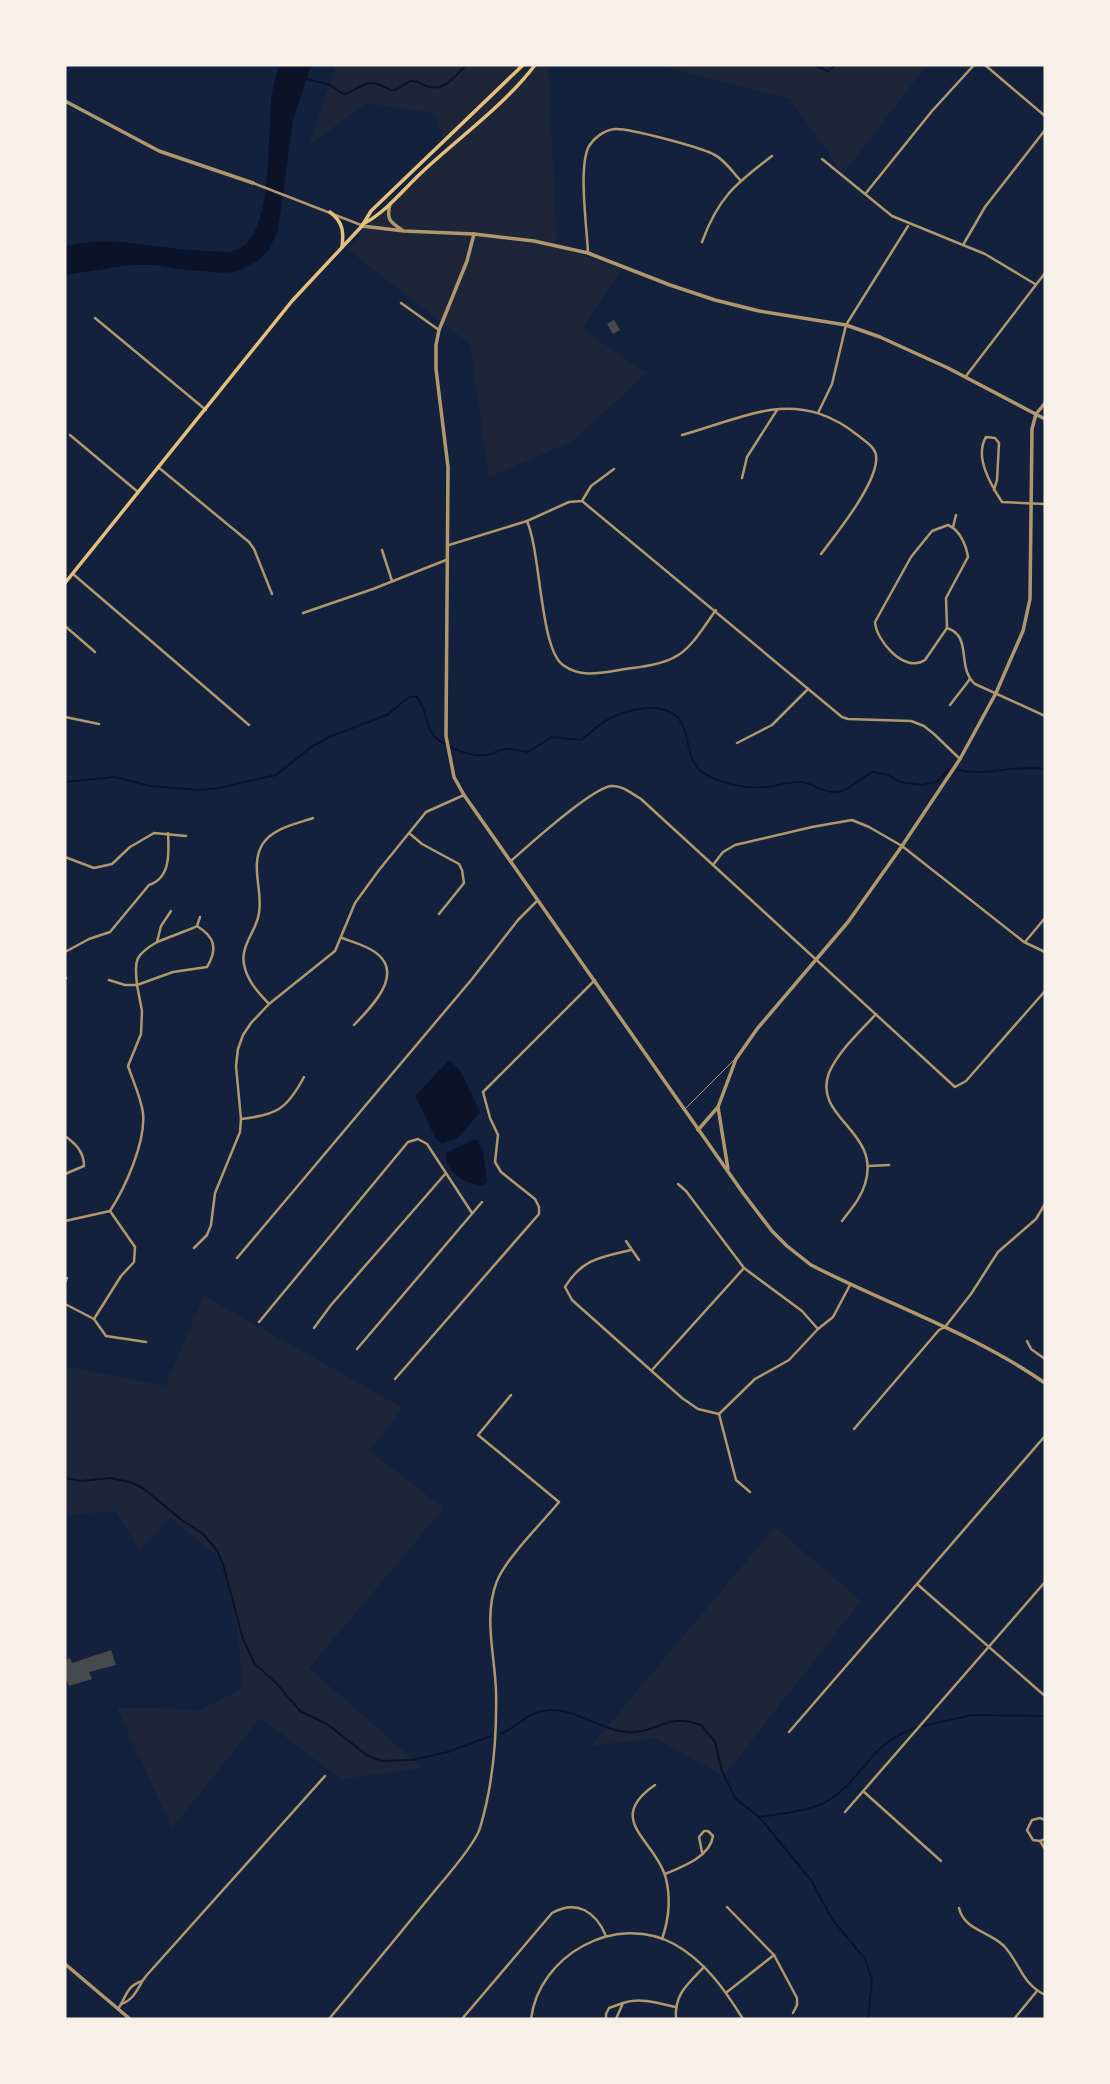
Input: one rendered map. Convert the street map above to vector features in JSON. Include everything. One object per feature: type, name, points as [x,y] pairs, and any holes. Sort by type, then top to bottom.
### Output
[{"type":"main road","points":[[65,583],[292,301],[362,226],[371,211],[523,65]]},
{"type":"main road","points":[[362,226],[377,217],[535,65]]},
{"type":"main road","points":[[330,212],[337,217],[343,231],[341,248]]},
{"type":"street","points":[[866,192],[932,111],[974,65]]},
{"type":"street","points":[[985,65],[1045,116]]},
{"type":"street","points":[[65,101],[159,152],[253,183],[362,226],[474,234],[588,253],[715,300],[759,311],[846,325],[880,337],[966,376],[1045,419]]},
{"type":"street","points":[[588,253],[583,162],[589,146],[607,131],[617,128],[714,154],[724,161],[740,180]]},
{"type":"street","points":[[963,245],[985,207],[1045,130]]},
{"type":"street","points":[[702,242],[723,197],[740,180],[772,156]]},
{"type":"street","points":[[822,159],[866,192],[880,207],[909,225],[985,254],[1035,284]]},
{"type":"street","points":[[390,204],[387,215],[390,221],[404,231]]},
{"type":"street","points":[[818,413],[832,384],[846,325],[909,225]]},
{"type":"street","points":[[474,234],[467,261],[439,330],[436,369],[448,467],[446,736],[454,778],[698,1130],[759,1214],[787,1246],[811,1265],[945,1327],[1019,1365],[1045,1383]]},
{"type":"street","points":[[966,376],[1045,273]]},
{"type":"street","points":[[401,303],[439,330]]},
{"type":"street","points":[[95,317],[206,410]]},
{"type":"street","points":[[698,1130],[718,1107],[736,1059],[757,1029],[848,922],[902,846],[960,759],[996,693],[1023,631],[1028,610],[1031,588],[1032,440],[1036,414],[1045,403]]},
{"type":"street","points":[[742,478],[747,457],[777,410]]},
{"type":"street","points":[[682,435],[747,415],[777,410],[818,413],[841,422],[872,445],[877,461],[868,485],[821,554]]},
{"type":"street","points":[[70,435],[138,492]]},
{"type":"street","points":[[994,489],[999,443],[995,438],[986,437],[982,444],[982,457],[994,489],[1002,502],[1045,504]]},
{"type":"street","points":[[158,467],[248,542],[272,594]]},
{"type":"street","points":[[582,500],[591,486],[614,469]]},
{"type":"street","points":[[449,545],[527,522],[569,502],[582,500],[845,718],[901,720],[924,726],[960,759]]},
{"type":"street","points":[[953,527],[956,515]]},
{"type":"street","points":[[527,522],[542,589],[550,644],[554,656],[566,667],[579,673],[597,674],[664,662],[675,657],[692,642],[716,610]]},
{"type":"street","points":[[943,525],[953,527],[966,547],[968,557],[946,598],[947,628],[925,660],[920,664],[909,664],[897,656],[878,634],[876,622],[911,557],[932,531],[943,525]]},
{"type":"street","points":[[382,550],[392,581]]},
{"type":"street","points":[[303,613],[449,559]]},
{"type":"street","points":[[73,574],[249,725]]},
{"type":"street","points":[[65,626],[95,652]]},
{"type":"street","points":[[947,628],[961,637],[965,671],[970,679],[1045,716]]},
{"type":"street","points":[[950,705],[970,679]]},
{"type":"street","points":[[737,743],[772,725],[808,689]]},
{"type":"street","points":[[65,717],[99,724]]},
{"type":"street","points":[[511,861],[559,820],[594,795],[611,786],[628,791],[713,865],[955,1087],[966,1081],[1045,991]]},
{"type":"street","points":[[194,1248],[207,1234],[211,1225],[215,1193],[240,1132],[242,1119],[236,1066],[238,1049],[251,1023],[269,1004],[328,959],[342,938],[355,903],[426,812],[464,795]]},
{"type":"street","points":[[269,1004],[249,979],[243,962],[259,917],[259,852],[272,833],[313,818]]},
{"type":"street","points":[[713,865],[723,852],[735,845],[852,820],[902,846],[1024,942],[1045,952]]},
{"type":"street","points":[[65,857],[94,868],[112,864],[130,847],[154,833],[186,836]]},
{"type":"street","points":[[65,952],[89,939],[110,932],[149,885],[158,882],[164,874],[169,857],[168,833]]},
{"type":"street","points":[[409,833],[433,850],[454,860],[463,870],[464,883],[439,914]]},
{"type":"street","points":[[237,1258],[518,920],[537,901]]},
{"type":"street","points":[[156,942],[161,926],[171,911]]},
{"type":"street","points":[[65,1221],[110,1211],[123,1191],[142,1133],[143,1112],[128,1066],[141,1034],[142,1011],[135,967],[140,952],[156,942],[197,926],[200,918]]},
{"type":"street","points":[[1024,942],[1045,918]]},
{"type":"street","points":[[109,980],[125,985],[137,985],[173,972],[207,967],[213,941],[208,933],[197,926]]},
{"type":"street","points":[[342,938],[378,955],[384,963],[386,974],[387,982],[380,996],[354,1025]]},
{"type":"street","points":[[395,1379],[539,1213],[535,1199],[501,1172],[495,1162],[498,1135],[483,1093],[594,980]]},
{"type":"street","points":[[842,1221],[863,1189],[868,1166],[858,1137],[833,1109],[827,1082],[837,1060],[877,1014]]},
{"type":"street","points":[[242,1119],[279,1111],[295,1095],[304,1077]]},
{"type":"street","points":[[718,1107],[729,1171]]},
{"type":"street","points":[[65,1136],[84,1157],[84,1166],[65,1174]]},
{"type":"street","points":[[259,1322],[408,1142],[418,1139],[427,1144],[472,1213]]},
{"type":"street","points":[[868,1166],[889,1165]]},
{"type":"street","points":[[314,1328],[446,1173]]},
{"type":"street","points":[[678,1184],[687,1191],[744,1268],[802,1311],[818,1329]]},
{"type":"street","points":[[358,1349],[482,1202]]},
{"type":"street","points":[[853,1429],[939,1330],[945,1327],[971,1294],[998,1252],[1036,1219],[1045,1204]]},
{"type":"street","points":[[94,1319],[121,1276],[134,1262],[135,1247],[110,1211]]},
{"type":"street","points":[[626,1241],[639,1260]]},
{"type":"street","points":[[631,1250],[594,1259],[573,1274],[565,1286],[572,1300],[682,1398],[698,1409],[719,1414]]},
{"type":"street","points":[[652,1370],[744,1268]]},
{"type":"street","points":[[719,1414],[755,1379],[789,1360],[833,1317],[850,1285]]},
{"type":"street","points":[[65,1304],[94,1319],[106,1336],[146,1342]]},
{"type":"street","points":[[1027,1341],[1031,1349],[1045,1359]]},
{"type":"street","points":[[329,2019],[480,1832],[495,1744],[492,1595],[498,1577],[559,1502],[478,1435],[511,1395]]},
{"type":"street","points":[[719,1414],[736,1480],[750,1492]]},
{"type":"street","points":[[789,1732],[1045,1436]]},
{"type":"street","points":[[845,1812],[1045,1582]]},
{"type":"street","points":[[917,1584],[1045,1696]]},
{"type":"street","points":[[118,2009],[122,1999],[135,1983],[142,1981],[325,1776]]},
{"type":"street","points":[[655,1785],[639,1797],[633,1806],[633,1819],[637,1831],[664,1874],[668,1915],[662,1939]]},
{"type":"street","points":[[863,1791],[941,1861]]},
{"type":"street","points":[[1045,1820],[1036,1819],[1028,1826],[1030,1837],[1040,1841],[1045,1849]]},
{"type":"street","points":[[664,1874],[684,1867],[709,1847],[713,1841],[712,1833],[708,1831],[704,1831],[699,1837],[702,1852]]},
{"type":"street","points":[[1040,1841],[1045,1839]]},
{"type":"street","points":[[462,2019],[552,1913],[565,1907],[580,1907],[593,1914],[607,1936]]},
{"type":"street","points":[[727,1907],[774,1955],[797,1998],[793,2013]]},
{"type":"street","points":[[959,1908],[972,1927],[1005,1947],[1027,1982],[1045,1996]]},
{"type":"street","points":[[531,2019],[533,2004],[540,1989],[557,1965],[581,1947],[607,1936],[636,1934],[662,1939],[684,1951],[704,1967],[727,1993],[743,2019]]},
{"type":"street","points":[[727,1993],[774,1955]]},
{"type":"street","points":[[65,1964],[129,2018]]},
{"type":"street","points":[[676,2019],[675,2007],[684,1986],[704,1967]]},
{"type":"street","points":[[1014,2019],[1037,1991]]},
{"type":"street","points":[[606,2019],[609,2008],[633,2001],[655,2002],[675,2007]]},
{"type":"street","points":[[616,2019],[623,2003]]},
{"type":"lane","points":[[684,1110],[736,1059]]},
{"type":"shaded area","points":[[279,65],[311,65],[293,120],[278,231],[268,251],[258,261],[238,271],[223,273],[131,265],[65,275],[65,246],[114,242],[229,252],[247,243],[262,209],[272,97]]},
{"type":"shaded area","points":[[336,65],[548,65],[557,247],[622,269],[582,329],[647,373],[571,442],[489,477],[470,344],[348,250],[370,222],[448,151],[434,113],[367,103],[309,145]]},
{"type":"shaded area","points":[[658,65],[927,65],[843,174],[790,99]]},
{"type":"shaded area","points":[[449,1060],[460,1070],[480,1112],[458,1138],[442,1144],[436,1139],[415,1096]]},
{"type":"shaded area","points":[[478,1140],[483,1151],[487,1181],[484,1185],[464,1180],[453,1172],[446,1160],[446,1153]]},
{"type":"shaded area","points":[[204,1296],[403,1408],[369,1451],[444,1508],[309,1668],[423,1768],[341,1779],[260,1718],[172,1828],[117,1708],[198,1711],[243,1688],[237,1629],[222,1560],[170,1518],[139,1550],[116,1511],[65,1515],[65,1364],[68,1367],[165,1386]]},
{"type":"shaded area","points":[[775,1527],[861,1601],[724,1776],[655,1738],[591,1746]]},
{"type":"building","points":[[614,320],[620,330],[613,334],[607,324]]},
{"type":"building","points":[[111,1650],[116,1665],[89,1672],[92,1679],[69,1686],[65,1676],[65,1660],[70,1658],[72,1663]]},
{"type":"waterway","points":[[304,78],[330,85],[343,94],[372,83],[392,90],[413,81],[432,88],[449,82],[466,65]]},
{"type":"waterway","points":[[726,65],[737,65]]},
{"type":"waterway","points":[[814,65],[828,71],[836,65]]},
{"type":"waterway","points":[[65,782],[115,777],[151,786],[197,790],[219,788],[276,775],[311,747],[331,736],[387,715],[410,697],[417,697],[420,701],[435,737],[456,750],[479,755],[489,755],[506,749],[528,752],[552,737],[581,740],[603,723],[619,715],[638,709],[658,708],[667,710],[681,722],[696,766],[708,776],[733,785],[760,787],[800,782],[835,792],[845,790],[873,772],[888,775],[900,782],[922,785],[937,782],[950,768]]},
{"type":"waterway","points":[[958,770],[980,772],[1045,769]]},
{"type":"waterway","points":[[65,1478],[81,1481],[111,1478],[133,1483],[202,1533],[217,1550],[223,1564],[242,1636],[254,1663],[300,1711],[327,1724],[368,1756],[382,1761],[412,1760],[448,1752],[491,1736]]},
{"type":"waterway","points":[[500,1734],[537,1712],[554,1710],[575,1714],[606,1727],[627,1732],[647,1730],[680,1721],[701,1725],[715,1742],[722,1771],[735,1798],[759,1817],[811,1880],[832,1919],[865,1959],[872,1980],[868,2019]]},
{"type":"waterway","points":[[922,1726],[972,1715],[1045,1716]]},
{"type":"waterway","points":[[760,1817],[804,1810],[829,1800],[851,1782],[887,1742],[916,1728]]}]
